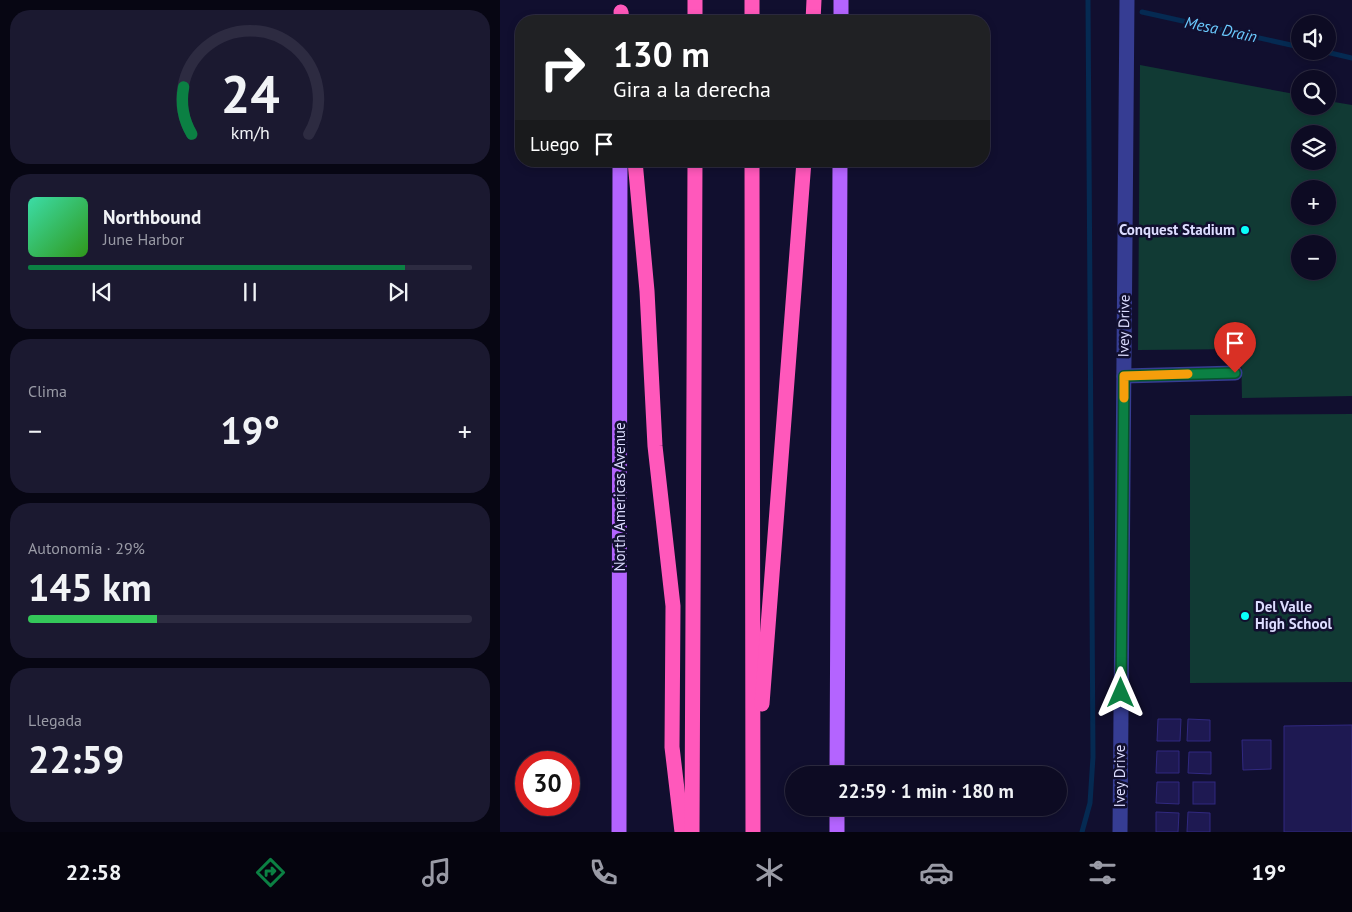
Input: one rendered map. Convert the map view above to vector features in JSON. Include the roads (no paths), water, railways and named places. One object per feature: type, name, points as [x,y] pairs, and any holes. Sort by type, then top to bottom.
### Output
[{"type":"highway","points":[[695,15],[696,0]]},
{"type":"highway","points":[[752,0],[752,15]]},
{"type":"highway","points":[[813,15],[814,0]]},
{"type":"highway","points":[[636,167],[647,291],[655,446],[673,606],[672,747],[682,832]]},
{"type":"highway","points":[[692,832],[695,167]]},
{"type":"highway","points":[[752,167],[753,828]]},
{"type":"highway","points":[[753,828],[804,167]]},
{"type":"main road","points":[[841,0],[841,15]]},
{"type":"main road","name":"North Americas Avenue","points":[[619,832],[620,167]]},
{"type":"main road","points":[[837,766],[840,167]]},
{"type":"main road","points":[[837,816],[837,832]]},
{"type":"street","name":"Ivey Drive","points":[[1120,832],[1127,0]]},
{"type":"street","points":[[1124,376],[1235,373]]},
{"type":"waterway","points":[[1082,832],[1090,803],[1093,757],[1088,0]]},
{"type":"waterway","name":"Mesa Drain","points":[[1142,12],[1291,45]]},
{"type":"waterway","name":"Mesa Drain","points":[[1336,54],[1352,58]]},
{"type":"place","name":"Conquest Stadium","points":[[1245,230]]},
{"type":"place","name":"Del Valle High School","points":[[1245,616]]}]
